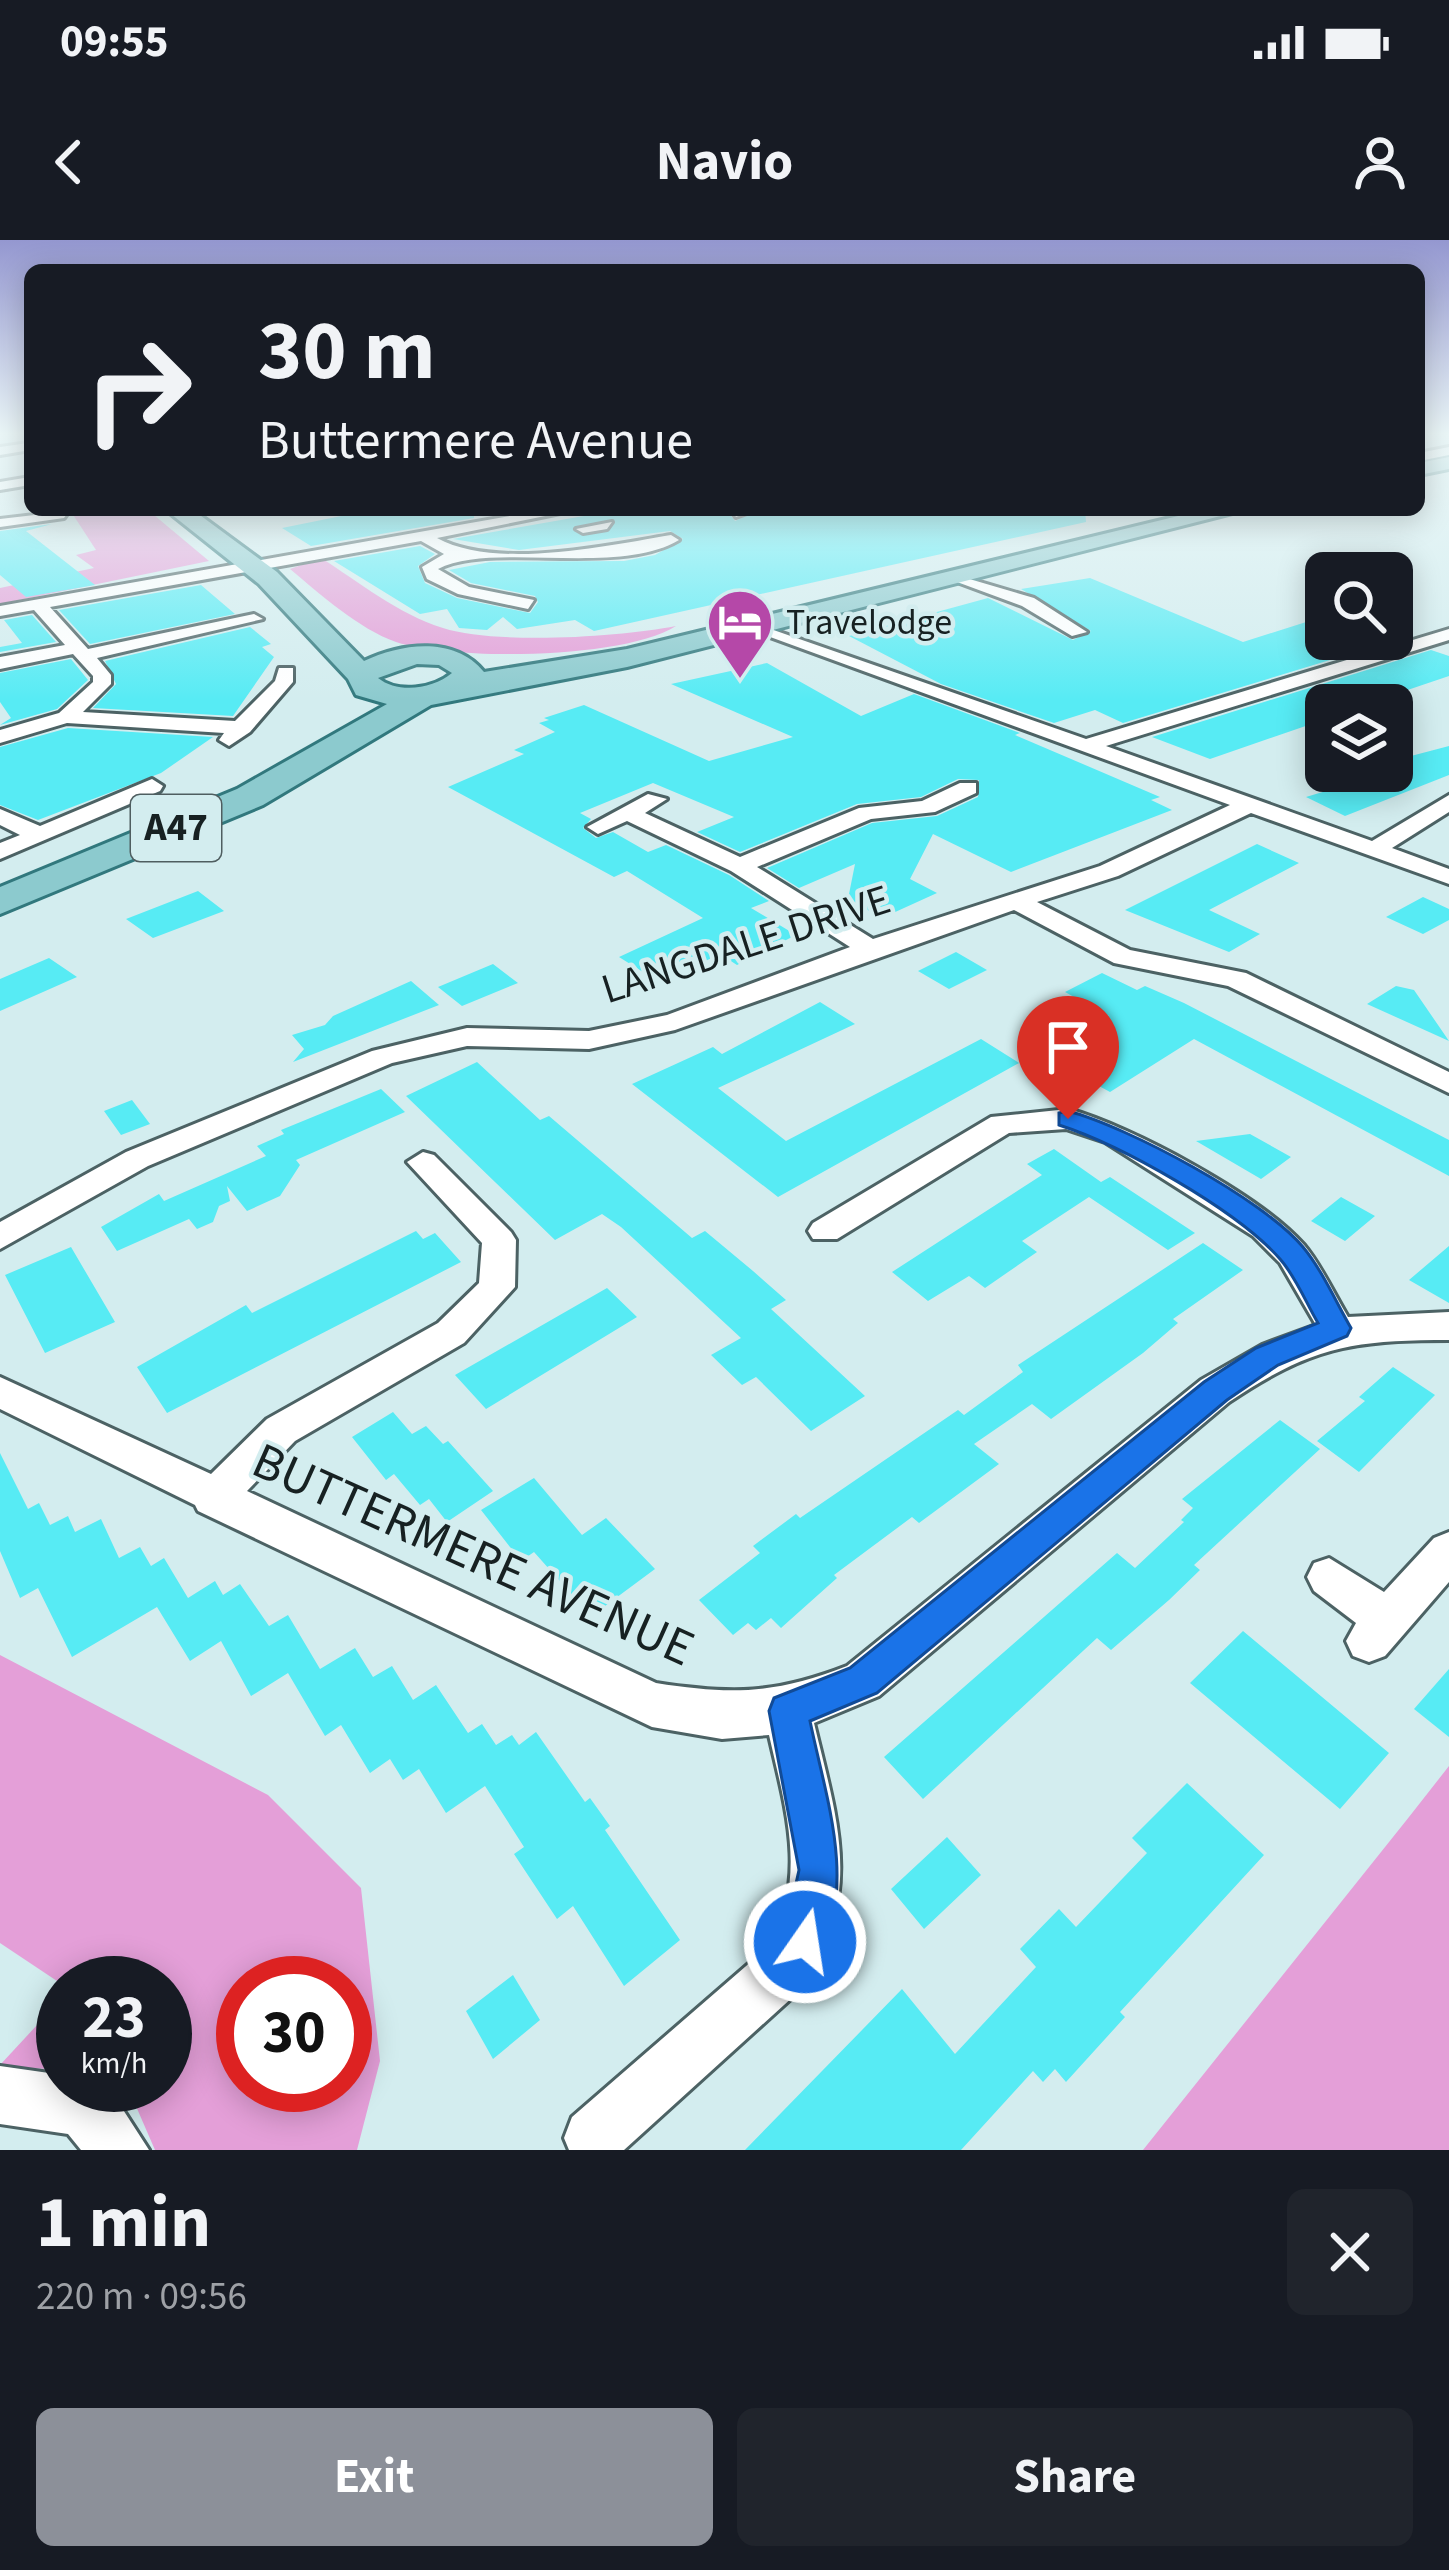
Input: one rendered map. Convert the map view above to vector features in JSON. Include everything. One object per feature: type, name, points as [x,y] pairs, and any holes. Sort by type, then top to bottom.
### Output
[{"type":"main road","points":[[194,522],[277,585],[368,643],[467,668],[466,679],[441,691]]},
{"type":"main road","name":"A47","points":[[368,684],[441,691],[627,658],[1173,522]]},
{"type":"main road","points":[[277,585],[368,684]]},
{"type":"main road","name":"A47","points":[[329,749],[386,661],[577,656],[700,638]]},
{"type":"main road","name":"A47","points":[[9,898],[250,796],[441,691]]},
{"type":"street","points":[[0,611],[489,522]]},
{"type":"street","points":[[578,522],[600,537],[670,540]]},
{"type":"street","points":[[418,533],[455,554]]},
{"type":"street","points":[[528,604],[494,603],[454,588],[433,576],[430,567],[455,554],[581,555],[600,537]]},
{"type":"street","points":[[955,576],[1028,602],[1069,636],[1101,627]]},
{"type":"street","points":[[38,604],[102,675],[102,685],[66,717]]},
{"type":"street","points":[[236,604],[273,635]]},
{"type":"street","points":[[0,663],[254,619]]},
{"type":"street","points":[[754,625],[1449,877]]},
{"type":"street","points":[[1090,744],[1449,634]]},
{"type":"street","points":[[223,745],[284,682],[286,672]]},
{"type":"street","points":[[0,737],[66,717],[243,728]]},
{"type":"street","points":[[0,852],[152,786]]},
{"type":"street","points":[[739,866],[867,813],[934,814],[968,788]]},
{"type":"street","points":[[598,827],[632,815],[656,799]]},
{"type":"street","points":[[1372,852],[1449,802]]},
{"type":"street","name":"LANGDALE DRIVE","points":[[0,1238],[137,1159],[382,1058],[467,1037],[589,1040],[629,1035],[870,948],[1109,871],[1251,804]]},
{"type":"street","points":[[632,815],[739,866],[870,948]]},
{"type":"street","points":[[0,816],[39,835]]},
{"type":"street","points":[[1017,902],[1079,939],[1123,957],[1236,979],[1449,1084]]},
{"type":"street","points":[[825,1231],[1002,1124],[1068,1119],[1116,1135],[1264,1228],[1293,1255],[1336,1328]]},
{"type":"street","points":[[212,1499],[281,1430],[451,1333],[497,1287],[499,1240],[423,1162]]},
{"type":"street","name":"BUTTERMERE AVENUE","points":[[0,1392],[212,1499],[652,1705],[722,1716],[788,1711],[863,1681],[1215,1391],[1267,1356],[1336,1328],[1449,1326]]},
{"type":"street","points":[[1329,1577],[1378,1630],[1449,1551]]},
{"type":"street","points":[[593,2138],[787,1966],[805,1942],[820,1870],[788,1711]]},
{"type":"street","points":[[0,2095],[100,2114]]},
{"type":"shaded area","points":[[78,522],[163,522],[209,561],[0,604],[0,588],[94,568],[76,555],[96,550]]},
{"type":"shaded area","points":[[321,558],[410,615],[466,633],[559,638],[676,626],[652,637],[580,651],[497,654],[423,648],[368,629],[290,569]]},
{"type":"shaded area","points":[[0,1655],[268,1795],[361,1888],[368,1956],[216,1956],[216,2112],[367,2112],[357,2150],[155,2150],[139,2112],[192,2112],[192,1956],[36,1956],[36,1967],[0,1943]]},
{"type":"shaded area","points":[[1449,1766],[1449,2150],[1143,2150],[1409,1817]]},
{"type":"shaded area","points":[[372,1988],[380,2061],[372,2092]]},
{"type":"shaded area","points":[[36,2026],[36,2068],[0,2065]]},
{"type":"building","points":[[311,522],[450,522],[311,546],[282,528]]},
{"type":"building","points":[[549,522],[1085,522],[594,631],[575,620],[517,629],[503,617],[487,630],[459,628],[447,609],[420,614],[334,561],[420,546],[435,554],[418,566],[425,583],[457,598],[530,613],[538,602],[535,596],[471,583],[449,570],[490,562],[624,561],[655,555],[683,539],[670,531],[519,550],[453,539]]},
{"type":"building","points":[[52,524],[26,531],[95,585],[26,597],[0,575],[0,531]]},
{"type":"building","points":[[1090,578],[1243,642],[1305,622],[1305,660],[1330,660],[1123,723],[1095,710],[1054,723],[941,684],[849,636],[988,598],[1073,640],[1091,631],[1021,589]]},
{"type":"building","points":[[201,585],[235,614],[90,644],[59,610]]},
{"type":"building","points":[[32,615],[56,642],[0,652],[0,647],[22,643],[4,620]]},
{"type":"building","points":[[250,627],[271,644],[262,647],[274,657],[233,716],[93,708],[116,684],[105,661]]},
{"type":"building","points":[[1431,650],[1449,656],[1449,676],[1413,688],[1413,684],[1322,684],[1413,660],[1413,656]]},
{"type":"building","points":[[71,659],[88,680],[57,709],[0,725],[11,718],[0,702],[0,673]]},
{"type":"building","points":[[767,663],[861,716],[914,694],[1020,733],[1015,735],[1160,797],[1151,800],[1172,810],[1011,872],[933,834],[910,879],[937,893],[882,918],[848,899],[855,864],[799,888],[767,868],[872,823],[937,816],[978,797],[979,780],[958,779],[921,797],[857,804],[740,852],[697,832],[734,817],[653,783],[580,813],[591,819],[583,828],[596,838],[613,832],[648,852],[666,845],[729,875],[769,901],[751,908],[796,935],[737,965],[720,954],[672,977],[663,971],[651,977],[619,957],[703,918],[627,871],[614,877],[448,787],[524,754],[514,750],[555,732],[539,723],[549,720],[544,718],[584,705],[709,761],[793,737],[671,684]]},
{"type":"building","points":[[1305,689],[1305,726],[1210,759],[1152,737]]},
{"type":"building","points":[[68,728],[213,737],[161,773],[38,820],[0,805],[0,747]]},
{"type":"building","points":[[1449,746],[1449,775],[1413,789],[1413,755]]},
{"type":"building","points":[[1323,792],[1406,792],[1345,816],[1306,797]]},
{"type":"building","points":[[1257,844],[1299,863],[1209,910],[1260,934],[1229,952],[1125,910]]},
{"type":"building","points":[[198,891],[224,911],[153,938],[126,919]]},
{"type":"building","points":[[1423,897],[1449,909],[1449,920],[1423,934],[1386,917]]},
{"type":"building","points":[[956,952],[987,970],[949,989],[918,971]]},
{"type":"building","points":[[49,958],[77,977],[0,1011],[0,979]]},
{"type":"building","points":[[493,964],[518,983],[462,1006],[438,987]]},
{"type":"building","points":[[1102,973],[1137,990],[1145,986],[1184,1003],[1449,1140],[1449,1176],[1194,1039],[1110,1092],[1040,1054],[1109,1016],[1065,992]]},
{"type":"building","points":[[411,981],[439,1005],[293,1062],[304,1049],[292,1035],[325,1025],[333,1016]]},
{"type":"building","points":[[1396,986],[1414,990],[1449,1041],[1367,1004]]},
{"type":"building","points":[[820,1002],[855,1024],[718,1088],[786,1141],[981,1039],[1019,1063],[778,1197],[632,1084],[713,1047],[722,1054]]},
{"type":"building","points":[[477,1062],[540,1120],[549,1116],[692,1238],[705,1231],[753,1271],[786,1300],[771,1309],[865,1396],[811,1431],[756,1377],[742,1385],[711,1355],[741,1338],[621,1227],[602,1214],[555,1240],[406,1096]]},
{"type":"building","points":[[381,1089],[405,1112],[296,1160],[300,1165],[280,1196],[247,1211],[227,1186],[230,1201],[219,1206],[213,1222],[197,1229],[189,1219],[117,1251],[101,1227],[159,1194],[164,1201],[266,1156],[257,1146],[284,1134],[281,1130]]},
{"type":"building","points":[[132,1100],[150,1124],[121,1135],[104,1111]]},
{"type":"building","points":[[1250,1134],[1291,1157],[1261,1179],[1196,1141]]},
{"type":"building","points":[[1054,1149],[1101,1182],[1110,1177],[1195,1233],[1168,1250],[1089,1197],[1022,1241],[1037,1252],[985,1288],[969,1276],[928,1301],[892,1272],[1042,1175],[1027,1164]]},
{"type":"building","points":[[1341,1197],[1375,1216],[1345,1241],[1311,1221]]},
{"type":"building","points":[[416,1231],[423,1239],[435,1233],[461,1262],[167,1413],[137,1367],[246,1305],[252,1313]]},
{"type":"building","points":[[1203,1243],[1243,1270],[1173,1319],[1178,1323],[1143,1353],[1051,1419],[1032,1404],[974,1444],[999,1464],[919,1523],[912,1517],[834,1575],[837,1578],[781,1628],[771,1618],[756,1630],[748,1623],[733,1635],[699,1600],[760,1553],[753,1546],[796,1514],[800,1518],[958,1410],[964,1415],[1023,1372],[1018,1365]]},
{"type":"building","points":[[1449,1246],[1449,1303],[1409,1280]]},
{"type":"building","points":[[71,1247],[115,1322],[45,1353],[5,1275]]},
{"type":"building","points":[[607,1288],[637,1317],[486,1409],[455,1375]]},
{"type":"building","points":[[1393,1367],[1435,1395],[1359,1472],[1317,1441],[1365,1401],[1359,1397]]},
{"type":"building","points":[[393,1412],[412,1434],[426,1426],[443,1444],[448,1441],[493,1491],[447,1522],[429,1499],[420,1505],[394,1474],[386,1480],[352,1437]]},
{"type":"building","points":[[1280,1420],[1320,1449],[1194,1565],[1200,1570],[1169,1600],[1111,1650],[1097,1638],[923,1799],[884,1757],[1117,1553],[1135,1568],[1184,1522],[1181,1520],[1193,1508],[1182,1499]]},
{"type":"building","points":[[0,1453],[28,1509],[39,1503],[50,1525],[68,1516],[75,1532],[101,1519],[119,1558],[140,1547],[151,1566],[164,1558],[188,1598],[215,1581],[223,1595],[240,1584],[269,1626],[288,1615],[320,1669],[355,1648],[373,1677],[392,1666],[413,1700],[436,1685],[468,1733],[482,1724],[496,1745],[512,1735],[519,1745],[536,1732],[585,1802],[590,1798],[610,1826],[605,1830],[680,1940],[624,1986],[573,1906],[557,1919],[514,1854],[524,1847],[485,1786],[446,1813],[419,1769],[403,1780],[390,1759],[370,1773],[341,1725],[325,1736],[288,1673],[251,1696],[221,1641],[190,1661],[157,1607],[72,1657],[38,1588],[20,1598],[0,1551]]},
{"type":"building","points":[[534,1478],[582,1535],[606,1518],[655,1569],[601,1609],[584,1591],[574,1597],[534,1552],[521,1561],[481,1510]]},
{"type":"building","points":[[1243,1631],[1389,1753],[1340,1809],[1190,1683]]},
{"type":"building","points":[[1449,1669],[1449,1737],[1414,1709]]},
{"type":"building","points":[[1187,1783],[1264,1855],[1120,2012],[1125,2017],[1066,2082],[1055,2069],[1043,2082],[1033,2071],[961,2150],[745,2150],[902,1989],[955,2054],[1036,1967],[1020,1949],[1059,1909],[1076,1927],[1147,1853],[1132,1838]]},
{"type":"building","points":[[947,1837],[981,1875],[924,1929],[891,1889]]},
{"type":"building","points":[[513,1975],[540,2020],[493,2059],[466,2011]]},
{"type":"place","name":"Travelodge","points":[[740,681]]},
{"type":"route","points":[[805,1942],[817,1904],[820,1870],[788,1711],[863,1681],[1215,1391],[1267,1356],[1336,1328],[1293,1255],[1264,1228],[1116,1135],[1068,1119]]}]
